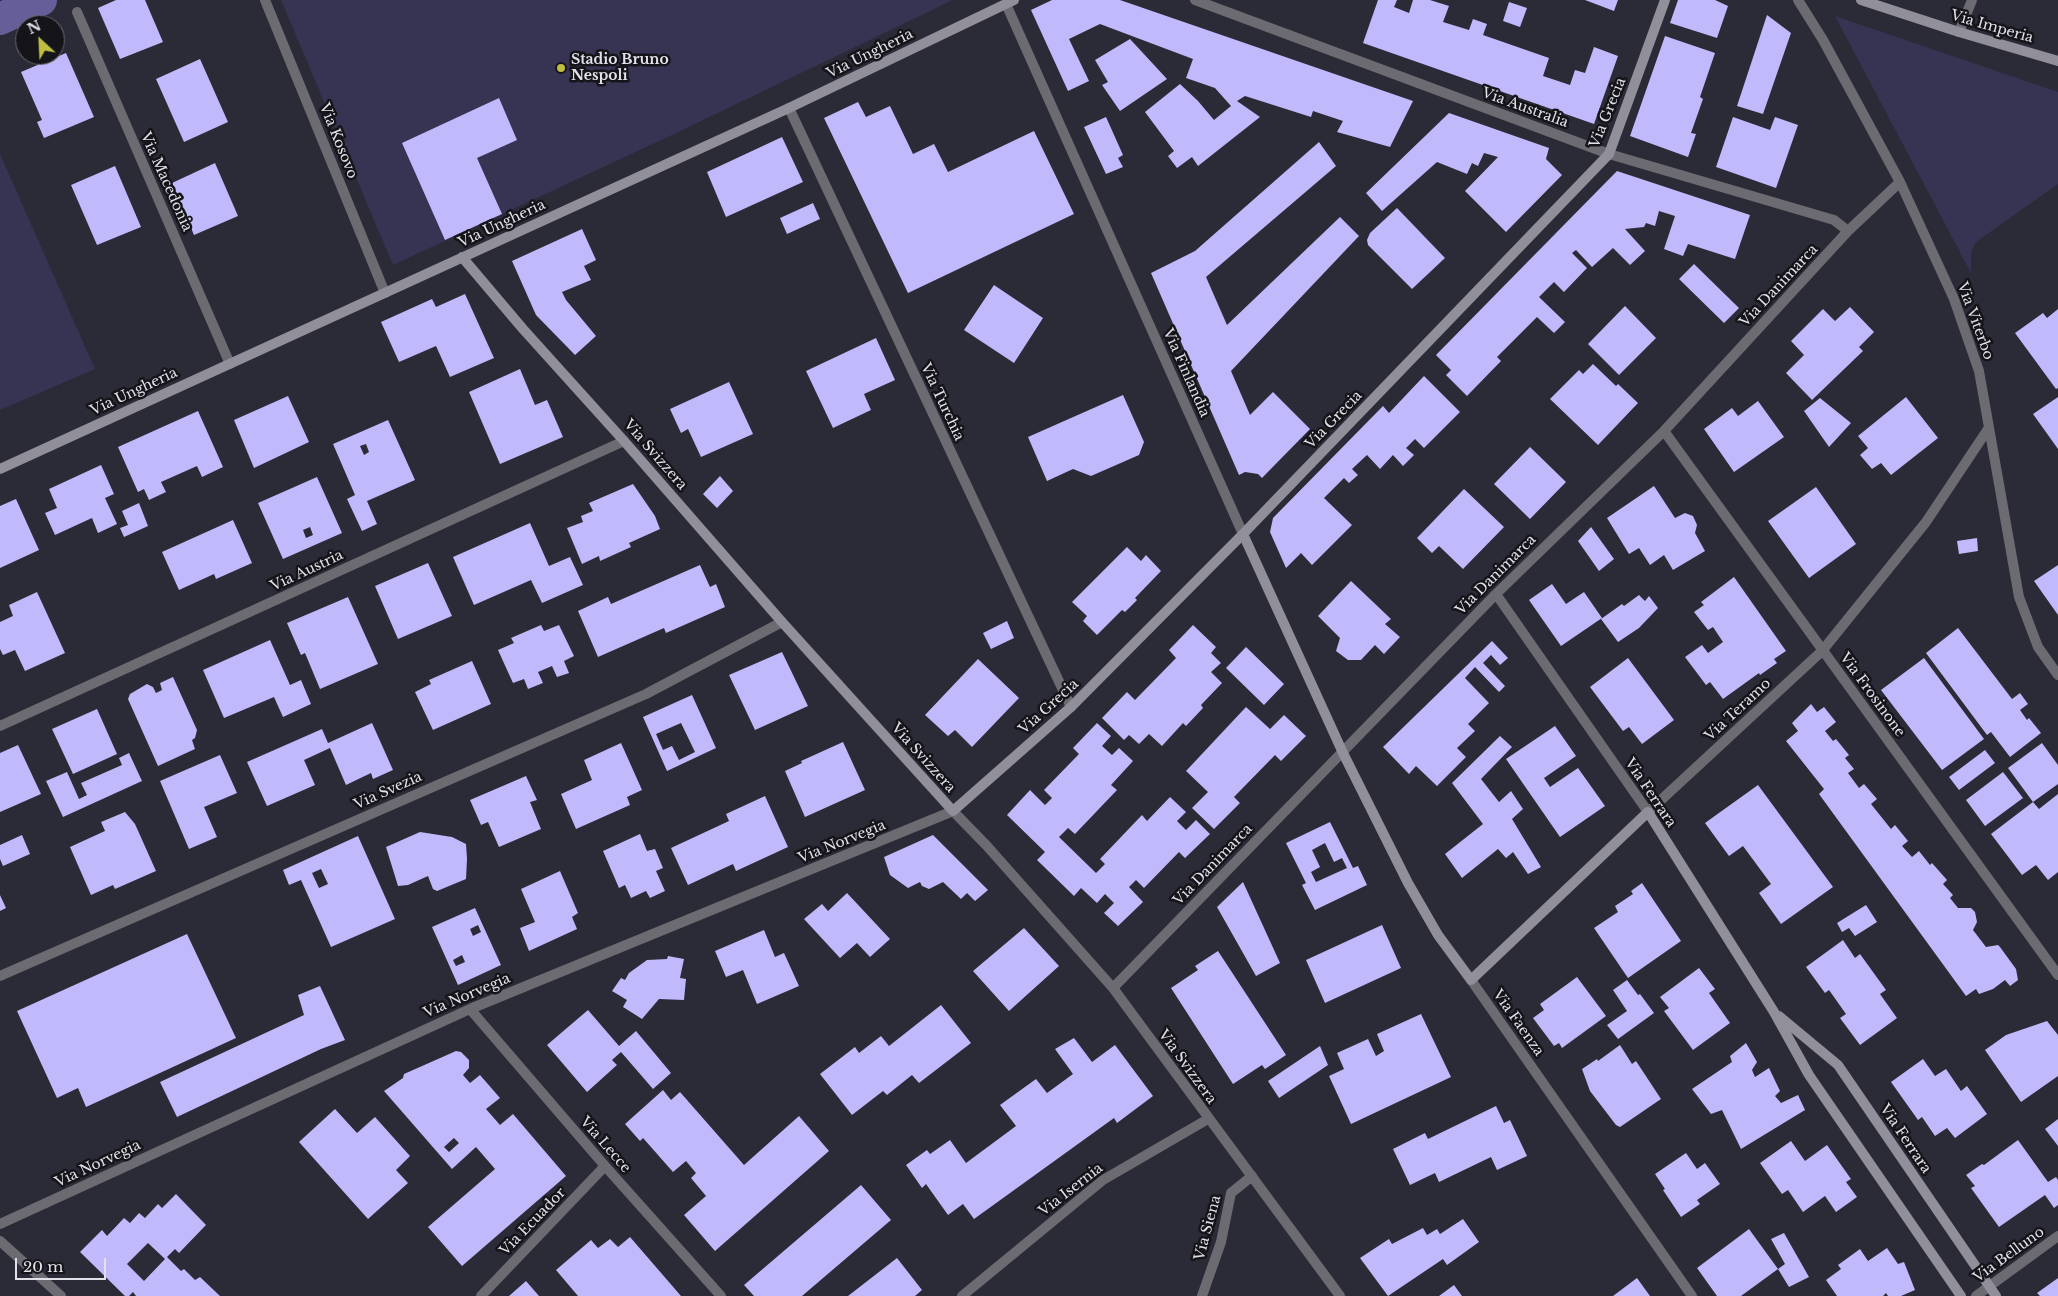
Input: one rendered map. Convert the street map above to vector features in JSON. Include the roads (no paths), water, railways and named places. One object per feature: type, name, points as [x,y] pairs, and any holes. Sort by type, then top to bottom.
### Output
[{"type":"street","name":"Via Kosovo","points":[[266,0],[385,292]]},
{"type":"street","name":"Via Australia","points":[[1195,0],[1609,154],[1834,220],[1848,231]]},
{"type":"street","name":"Via Grecia","points":[[952,811],[1071,707],[1243,534],[1609,154],[1666,0]]},
{"type":"street","name":"Via Viterbo","points":[[1798,0],[1900,182],[1954,299],[1979,371],[2019,597],[2038,647],[2058,675]]},
{"type":"street","name":"Via Imperia","points":[[1861,0],[1959,32],[2058,61]]},
{"type":"street","points":[[1959,32],[1972,0]]},
{"type":"street","name":"Via Ungheria","points":[[0,468],[789,108],[1010,2]]},
{"type":"street","name":"Via Finlandia","points":[[1010,2],[1243,534],[1343,753]]},
{"type":"street","name":"Via Macedonia","points":[[77,12],[230,364]]},
{"type":"street","name":"Via Turchia","points":[[789,108],[1071,707]]},
{"type":"street","name":"Via Danimarca","points":[[1113,988],[1496,594],[1664,431],[1848,231],[1900,182]]},
{"type":"street","name":"Via Svizzera","points":[[462,258],[782,622],[952,811],[987,846],[1113,988],[1340,1296]]},
{"type":"street","name":"Via Teramo","points":[[1471,980],[1648,812],[1822,651],[1926,522],[1988,429]]},
{"type":"street","name":"Via Frosinone","points":[[1664,431],[1822,651],[2054,961],[2058,974]]},
{"type":"street","name":"Via Austria","points":[[0,726],[624,441]]},
{"type":"street","name":"Via Ferrara","points":[[1496,594],[1648,812],[1774,1012],[1809,1075],[1961,1296]]},
{"type":"street","name":"Via Svezia","points":[[0,976],[646,694],[782,622]]},
{"type":"street","name":"Via Faenza","points":[[1343,753],[1408,883],[1438,935],[1692,1296]]},
{"type":"street","name":"Via Norvegia","points":[[0,1224],[470,1009],[952,811]]},
{"type":"street","name":"Via Lecce","points":[[470,1009],[605,1166],[721,1296]]},
{"type":"street","name":"Via Ferrara","points":[[1774,1012],[1838,1065],[1996,1296]]},
{"type":"street","name":"Via Isernia","points":[[962,1296],[1103,1180],[1208,1119]]},
{"type":"street","name":"Via Ecuador","points":[[481,1296],[605,1166]]},
{"type":"street","name":"Via Siena","points":[[1202,1296],[1220,1242],[1231,1193],[1252,1176]]},
{"type":"street","name":"Via Belluno","points":[[1976,1296],[2058,1236]]},
{"type":"street","points":[[0,1241],[61,1296]]},
{"type":"waterway","points":[[0,19],[41,0]]},
{"type":"place","name":"Stadio Bruno Nespoli","points":[[561,68]]}]
